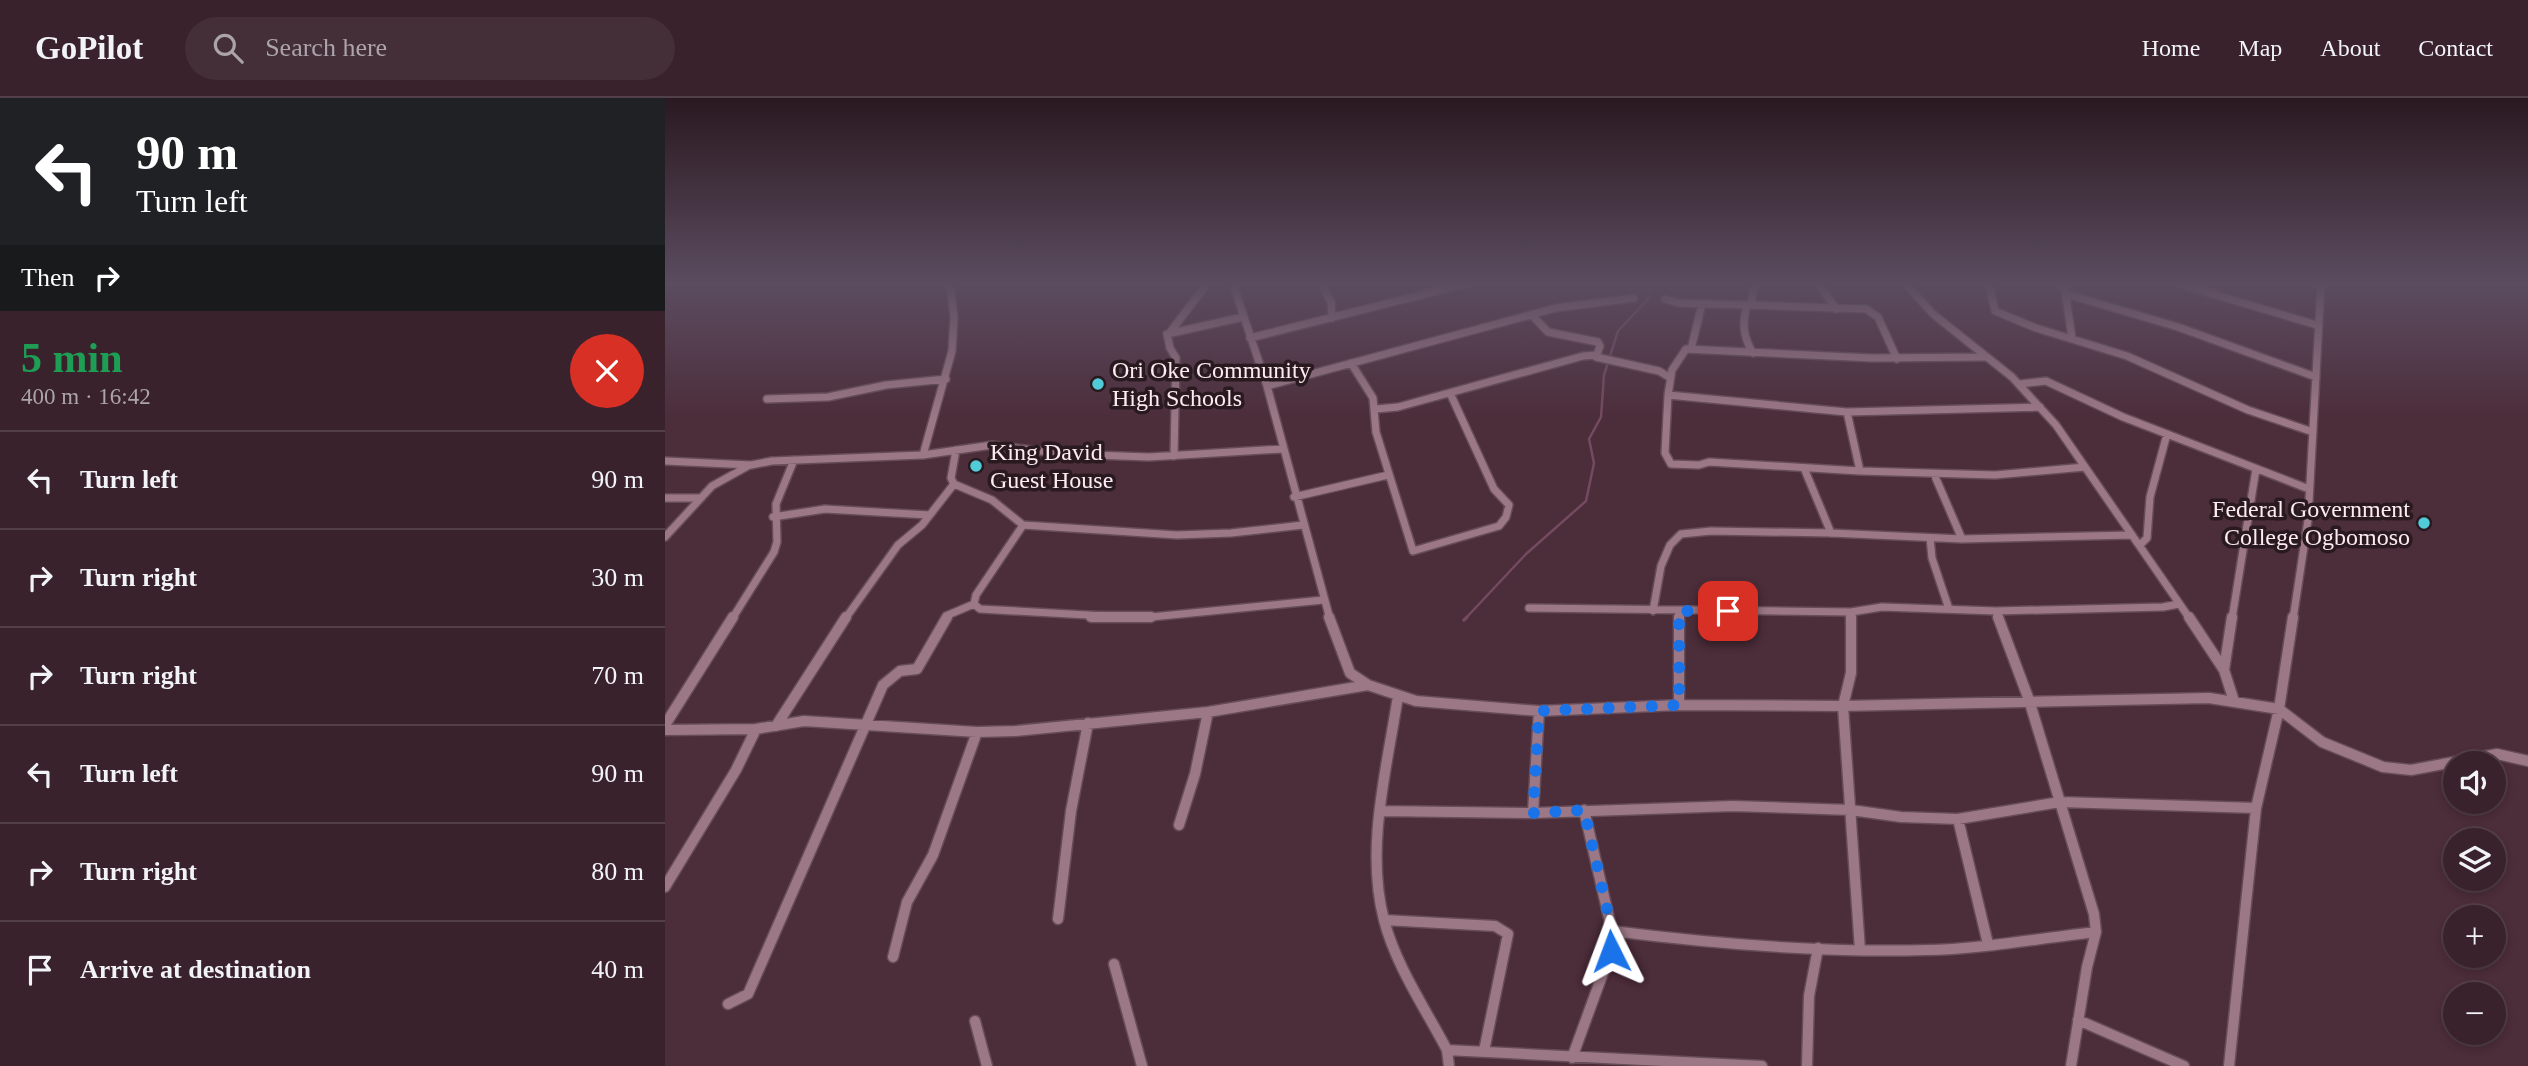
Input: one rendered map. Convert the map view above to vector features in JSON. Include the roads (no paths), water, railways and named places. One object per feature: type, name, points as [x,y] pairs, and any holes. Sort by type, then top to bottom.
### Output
[{"type":"street","points":[[923,455],[946,379],[953,329]]},
{"type":"street","points":[[1174,456],[1176,358],[1166,337],[1171,331],[1180,329]]},
{"type":"street","points":[[1247,329],[1267,386],[1322,600],[1350,673],[1368,685],[1398,696],[1429,702],[1539,711],[1679,705],[1843,706],[2209,698],[2279,709],[2322,742],[2383,767],[2411,770],[2497,754],[2528,761]]},
{"type":"street","points":[[1250,338],[1286,329]]},
{"type":"street","points":[[1267,386],[1479,329]]},
{"type":"street","points":[[1545,329],[1548,332],[1598,342],[1600,346],[1596,355]]},
{"type":"street","points":[[1691,349],[1696,329]]},
{"type":"street","points":[[1744,329],[1744,341],[1753,352]]},
{"type":"street","points":[[1883,329],[1896,359]]},
{"type":"street","points":[[1951,329],[2018,384],[2056,425],[2132,536],[2141,544],[2224,670],[2234,701]]},
{"type":"street","points":[[2040,329],[2163,371],[2279,422],[2313,432]]},
{"type":"street","points":[[2071,329],[2072,338]]},
{"type":"street","points":[[2184,329],[2316,377]]},
{"type":"street","points":[[2229,1066],[2256,808],[2279,709],[2308,520],[2317,329]]},
{"type":"street","points":[[1984,357],[1896,359],[1686,349],[1668,377],[1665,453],[1671,464],[1699,465],[1709,461],[1934,474],[2008,474],[2085,467]]},
{"type":"street","points":[[1376,409],[1450,393],[1583,356],[1596,355],[1615,363],[1659,371],[1668,377]]},
{"type":"street","points":[[1351,363],[1373,398],[1376,432],[1413,551],[1455,541],[1504,522],[1509,505],[1495,489],[1450,393]]},
{"type":"street","points":[[767,399],[828,397],[885,385],[946,379]]},
{"type":"street","points":[[2018,384],[2046,381],[2123,417],[2309,489]]},
{"type":"street","points":[[1668,395],[1847,412],[2041,407]]},
{"type":"street","points":[[1847,412],[1860,471]]},
{"type":"street","points":[[2141,544],[2147,538],[2150,497],[2167,433]]},
{"type":"street","points":[[665,461],[751,465],[794,460],[923,455],[992,445],[1065,454],[1174,456],[1282,449]]},
{"type":"street","points":[[956,450],[951,478],[954,484],[992,500],[1023,525],[1177,536],[1231,534],[1303,525]]},
{"type":"street","points":[[665,727],[767,567],[779,538],[773,517],[779,494],[794,460]]},
{"type":"street","points":[[665,537],[712,486],[751,465]]},
{"type":"street","points":[[1804,468],[1831,533]]},
{"type":"street","points":[[2224,670],[2256,469]]},
{"type":"street","points":[[1934,474],[1962,539]]},
{"type":"street","points":[[1294,498],[1388,475]]},
{"type":"street","points":[[776,726],[867,585],[898,545],[904,543],[954,484]]},
{"type":"street","points":[[665,498],[700,498]]},
{"type":"street","points":[[773,517],[825,509],[929,515]]},
{"type":"street","points":[[974,604],[976,595],[1023,525]]},
{"type":"street","points":[[1653,611],[1661,566],[1670,544],[1681,534],[1711,531],[1831,533],[1962,539],[2132,536]]},
{"type":"street","points":[[1930,538],[1932,558],[1949,609]]},
{"type":"street","points":[[974,604],[980,609],[1142,618],[1322,600]]},
{"type":"street","points":[[728,1004],[748,994],[838,793],[863,725],[883,685],[890,676],[900,671],[917,669],[949,615],[957,609],[974,604]]},
{"type":"street","points":[[1529,608],[1851,612],[1882,607],[1996,611],[2163,607],[2179,604]]},
{"type":"street","points":[[1679,611],[1679,705]]},
{"type":"street","points":[[1996,611],[2029,700],[2094,914],[2096,932],[2071,1066]]},
{"type":"street","points":[[1851,612],[1851,673],[1843,706],[1860,950]]},
{"type":"street","points":[[665,727],[755,729],[804,721],[977,732],[1209,712],[1368,685]]},
{"type":"street","points":[[1398,696],[1382,811],[1378,889],[1384,920],[1447,1050],[1449,1066]]},
{"type":"street","points":[[1533,813],[1539,711]]},
{"type":"street","points":[[1179,825],[1195,774],[1209,712]]},
{"type":"street","points":[[1058,919],[1071,811],[1088,723]]},
{"type":"street","points":[[665,887],[682,853],[744,758],[755,729]]},
{"type":"street","points":[[893,957],[907,902],[933,855],[977,732]]},
{"type":"street","points":[[1382,811],[1533,813],[1685,806],[1851,810],[1901,817],[1958,819],[2060,802],[2256,808]]},
{"type":"street","points":[[1572,1058],[1607,961],[1612,931],[1584,810]]},
{"type":"street","points":[[1958,819],[1988,944]]},
{"type":"street","points":[[1384,920],[1495,926],[1508,934],[1484,1051]]},
{"type":"street","points":[[1612,931],[1699,942],[1860,950],[1929,950],[2096,932]]},
{"type":"street","points":[[1807,1066],[1809,996],[1818,948]]},
{"type":"street","points":[[1114,964],[1143,1066]]},
{"type":"street","points":[[2078,1020],[2184,1066]]},
{"type":"street","points":[[975,1021],[987,1066]]},
{"type":"street","points":[[1447,1050],[1757,1066]]},
{"type":"waterway","points":[[1465,619],[1526,554],[1586,501],[1594,463],[1589,439],[1601,417],[1604,375],[1620,329]]},
{"type":"place","name":"Ori Oke Community High Schools","points":[[1098,384]]},
{"type":"place","name":"King David Guest House","points":[[976,466]]},
{"type":"place","name":"Federal Government College Ogbomoso","points":[[2424,523]]}]
